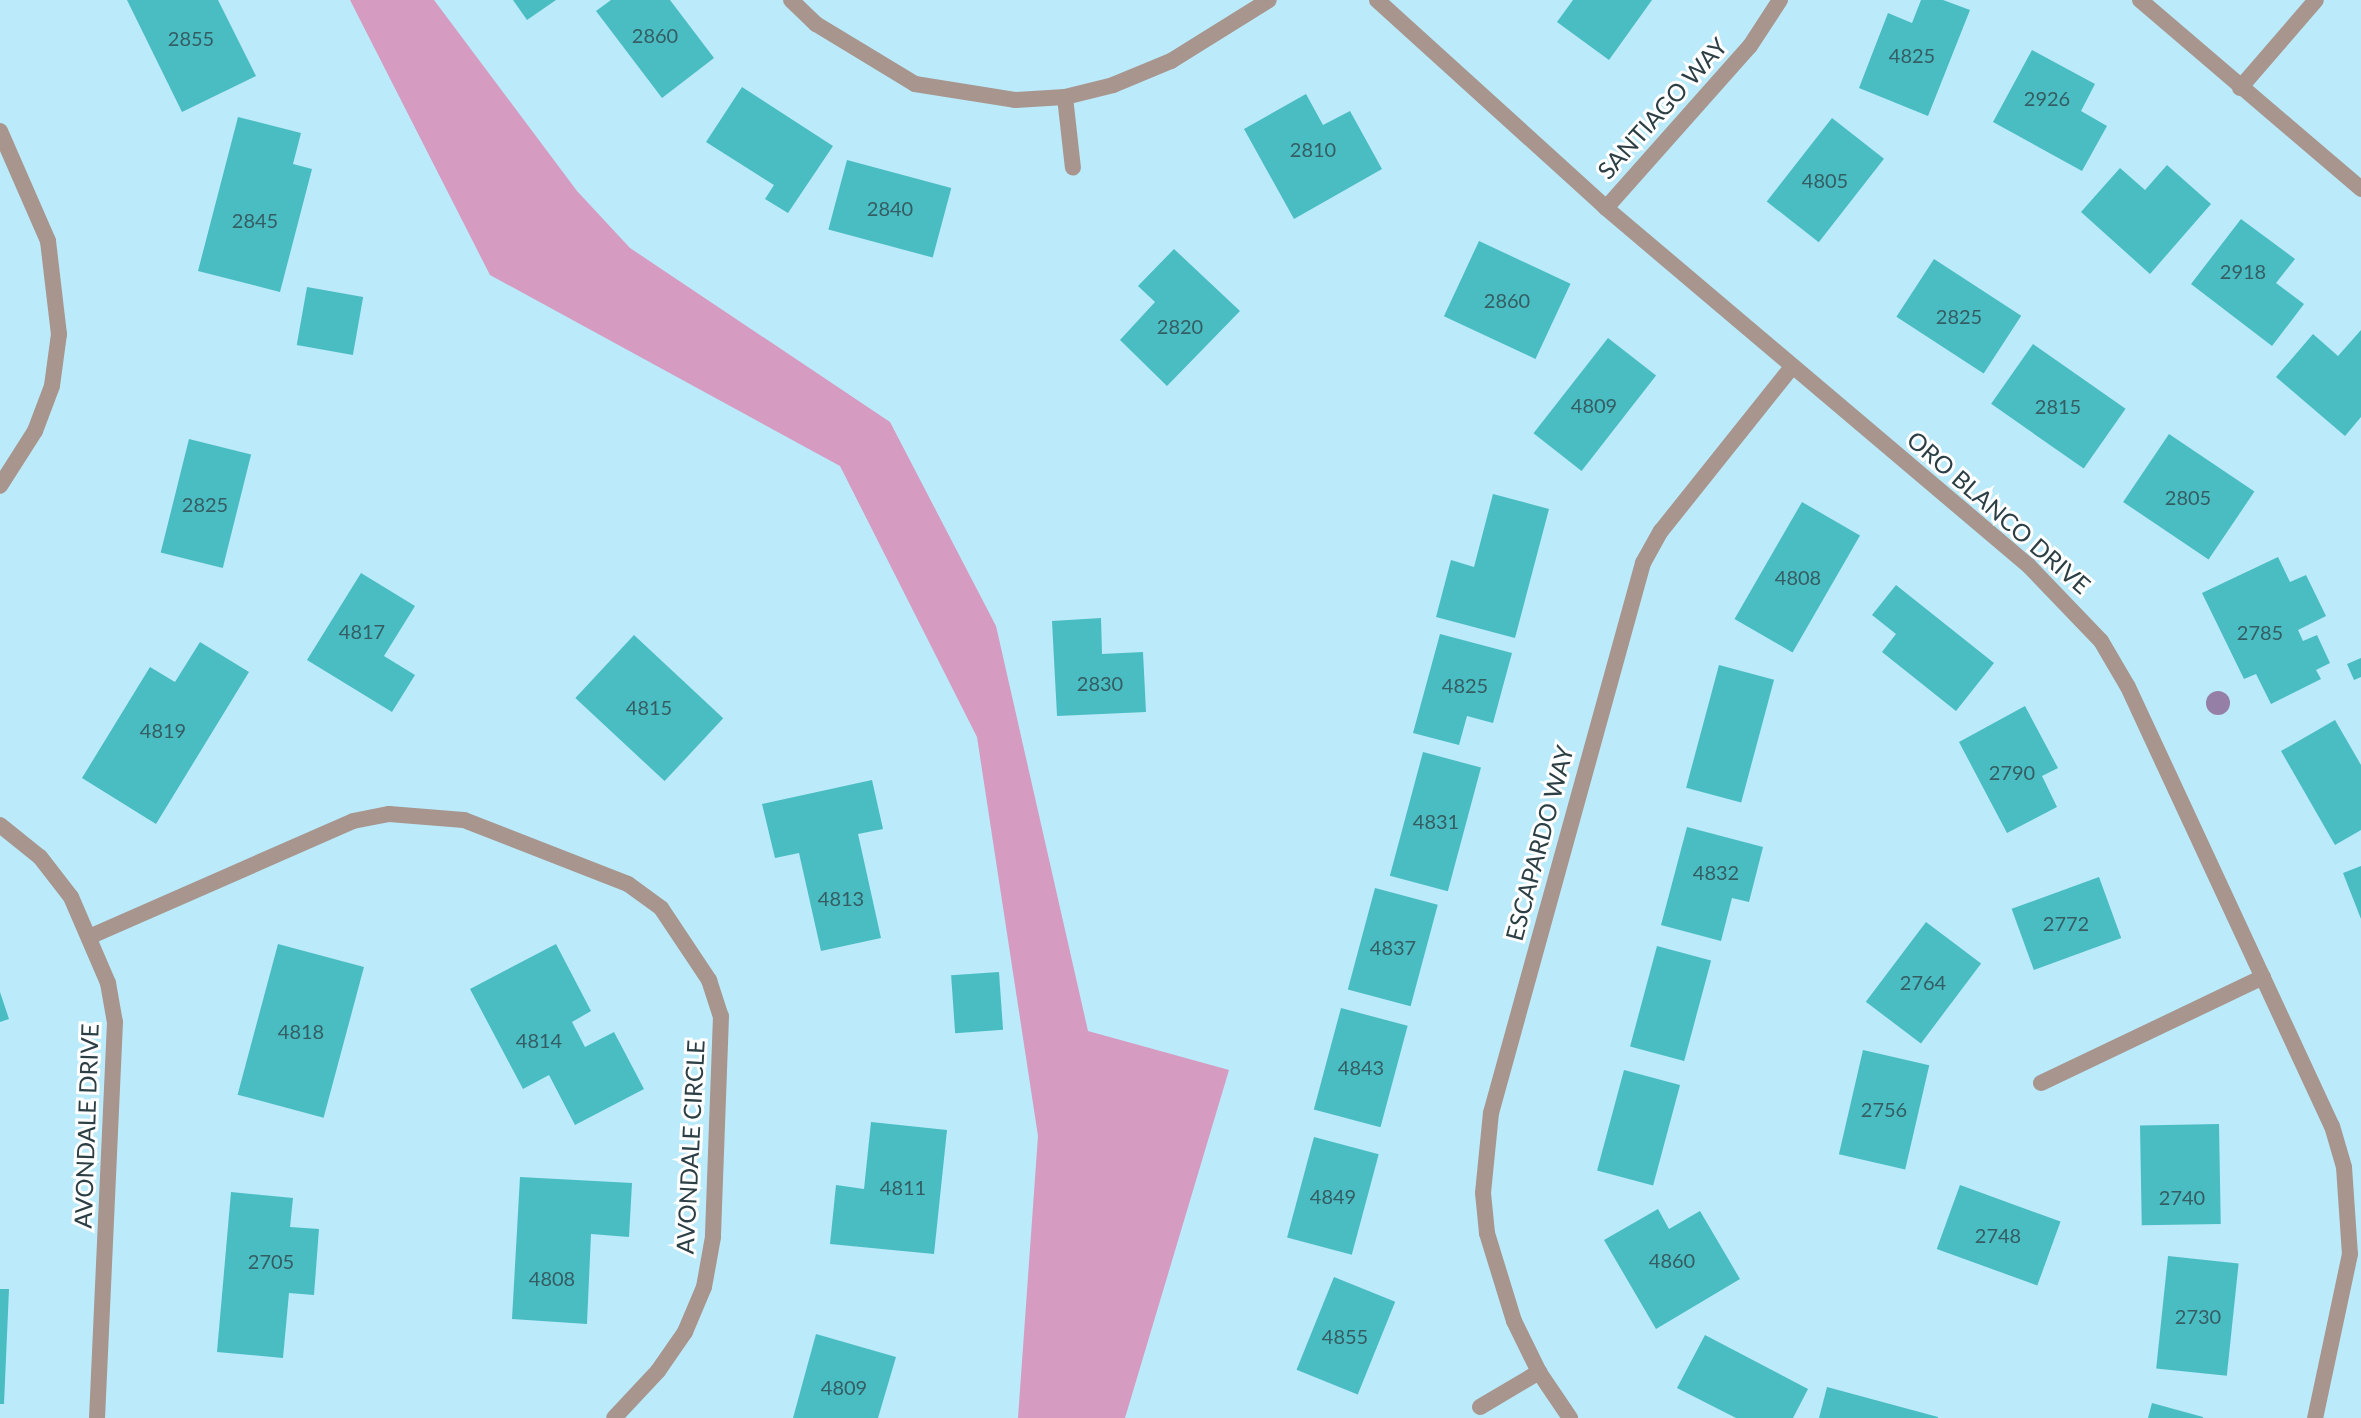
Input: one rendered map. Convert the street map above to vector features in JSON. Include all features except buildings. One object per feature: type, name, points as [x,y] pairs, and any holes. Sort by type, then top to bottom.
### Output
[{"type":"street","points":[[791,0],[816,24],[915,84],[1015,100],[1065,97],[1171,61],[1269,0]]},
{"type":"street","name":"ORO BLANCO DRIVE","points":[[1377,0],[1606,208],[1791,368],[2029,566],[2101,641],[2332,1126],[2356,1210],[2344,1299],[2315,1418]]},
{"type":"street","name":"SANTIAGO WAY","points":[[1606,208],[1750,46],[1780,0]]},
{"type":"street","points":[[2140,0],[2361,189]]},
{"type":"street","points":[[2240,88],[2316,0]]},
{"type":"street","points":[[1065,97],[1073,168]]},
{"type":"street","points":[[0,131],[48,241],[59,334],[52,386],[39,420],[0,486]]},
{"type":"street","name":"ESCAPARDO WAY","points":[[1570,1418],[1539,1372],[1514,1321],[1487,1233],[1483,1193],[1491,1113],[1643,563],[1661,531],[1791,368]]},
{"type":"street","name":"AVONDALE CIRCLE","points":[[89,937],[353,821],[389,814],[464,820],[628,884],[661,908],[709,980],[721,1016],[713,1237],[704,1287],[685,1332],[658,1371],[614,1418]]},
{"type":"street","name":"AVONDALE DRIVE","points":[[0,825],[40,857],[71,897],[108,983],[115,1022],[97,1418]]},
{"type":"street","points":[[2041,1083],[2263,977]]},
{"type":"street","points":[[1480,1407],[1539,1372]]},
{"type":"shaded area","points":[[350,0],[434,0],[577,191],[630,248],[890,422],[996,626],[1088,1031],[1229,1070],[1125,1418],[1018,1418],[1038,1136],[977,737],[840,466],[490,275]]}]
